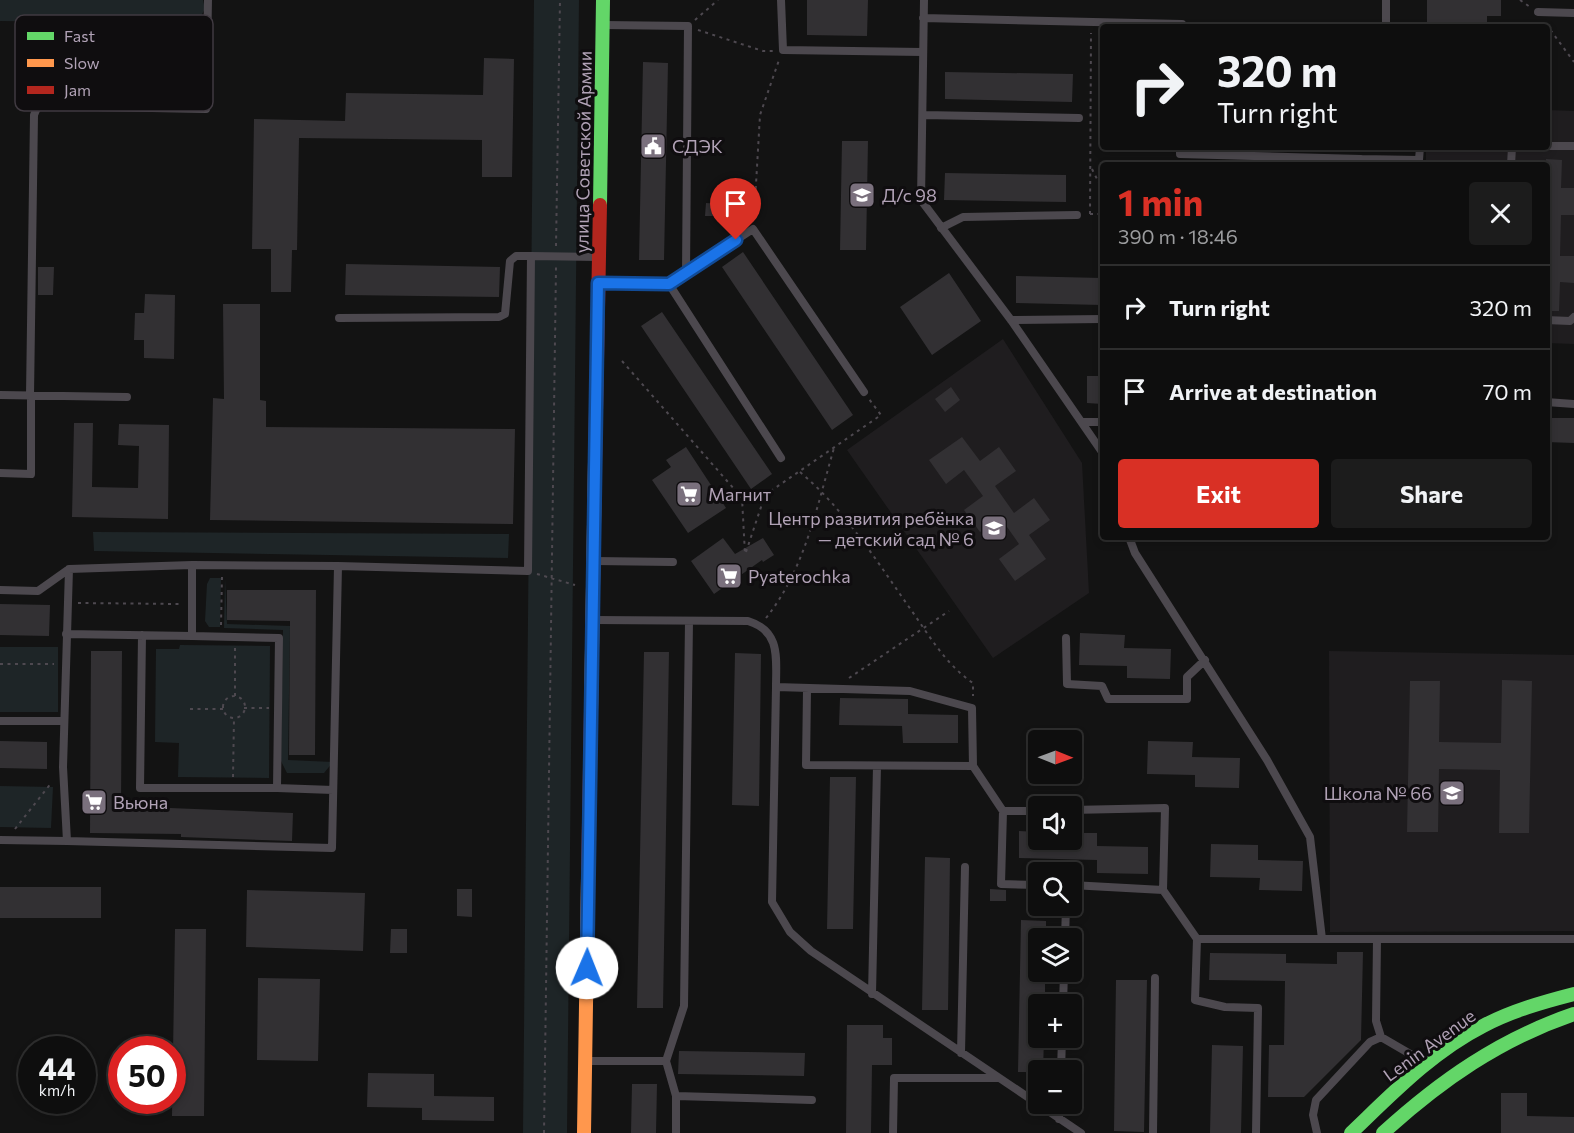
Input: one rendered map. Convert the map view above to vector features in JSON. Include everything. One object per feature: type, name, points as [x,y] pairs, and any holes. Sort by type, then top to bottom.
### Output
[{"type":"main road","name":"улица Советской Армии","points":[[585,1133],[603,0]]},
{"type":"main road","name":"Lenin Avenue","points":[[1351,1133],[1405,1081],[1482,1026],[1547,1001],[1574,994]]},
{"type":"main road","name":"Lenin Avenue","points":[[1383,1133],[1422,1096],[1455,1073],[1550,1021],[1574,1014]]},
{"type":"lane","points":[[208,0],[208,15]]},
{"type":"lane","points":[[781,0],[783,50],[922,52]]},
{"type":"lane","points":[[924,0],[921,200],[1011,320],[1100,449]]},
{"type":"lane","points":[[1386,0],[1386,24]]},
{"type":"lane","points":[[1538,12],[1574,13]]},
{"type":"lane","points":[[923,18],[1182,24]]},
{"type":"lane","points":[[603,25],[688,26],[686,273]]},
{"type":"lane","points":[[0,473],[31,474],[36,111]]},
{"type":"lane","points":[[923,116],[1079,118]]},
{"type":"lane","points":[[1550,146],[1574,146]]},
{"type":"lane","points":[[1180,150],[1180,154],[1361,162],[1419,160],[1420,150]]},
{"type":"lane","points":[[941,228],[963,217],[1077,215]]},
{"type":"lane","points":[[598,283],[669,284],[753,229],[864,392]]},
{"type":"lane","points":[[339,318],[498,317],[505,314],[510,261],[516,256],[599,257]]},
{"type":"lane","points":[[0,590],[38,591],[69,569],[192,565],[528,571],[531,256]]},
{"type":"lane","points":[[669,284],[781,458]]},
{"type":"lane","points":[[1011,320],[1100,318]]},
{"type":"lane","points":[[1550,320],[1570,321],[1574,318]]},
{"type":"lane","points":[[0,394],[127,397]]},
{"type":"lane","points":[[1550,402],[1574,404]]},
{"type":"lane","points":[[1082,422],[1100,422]]},
{"type":"lane","points":[[1130,540],[1135,553],[1205,660],[1310,837],[1322,939]]},
{"type":"lane","points":[[594,561],[673,562]]},
{"type":"lane","points":[[192,565],[192,636]]},
{"type":"lane","points":[[3,840],[332,848],[338,566]]},
{"type":"lane","points":[[66,841],[63,721],[69,569]]},
{"type":"lane","points":[[592,620],[748,621],[761,625],[773,639],[776,654],[772,902],[790,932],[811,951],[872,994],[1081,1133]]},
{"type":"lane","points":[[676,1133],[676,1096],[666,1061],[684,1006],[690,621]]},
{"type":"lane","points":[[66,634],[279,638],[277,788]]},
{"type":"lane","points":[[142,635],[140,788],[333,790]]},
{"type":"lane","points":[[1066,638],[1067,684],[1102,686],[1108,699],[1187,699],[1187,677],[1205,660]]},
{"type":"lane","points":[[776,687],[807,690],[910,691],[972,708],[973,766],[1003,812],[1001,884],[1028,885]]},
{"type":"lane","points":[[807,690],[806,765],[973,766]]},
{"type":"lane","points":[[0,721],[63,721]]},
{"type":"lane","points":[[872,994],[877,766]]},
{"type":"lane","points":[[1082,810],[1165,808],[1163,890],[1197,939],[1195,1000],[1225,1007],[1258,1008],[1256,1133]]},
{"type":"lane","points":[[1003,812],[1028,811]]},
{"type":"lane","points":[[961,1053],[965,867]]},
{"type":"lane","points":[[1082,886],[1163,890]]},
{"type":"lane","points":[[1197,939],[1574,939]]},
{"type":"lane","points":[[1377,939],[1376,1021],[1381,1037],[1428,1064]]},
{"type":"lane","points":[[1153,1133],[1155,978]]},
{"type":"lane","points":[[1317,1133],[1313,1115],[1316,1100],[1370,1042],[1381,1037]]},
{"type":"lane","points":[[585,1061],[666,1061]]},
{"type":"lane","points":[[893,1133],[894,1078],[998,1078]]},
{"type":"lane","points":[[676,1096],[812,1100]]},
{"type":"lane","points":[[1059,1114],[1059,1119]]},
{"type":"path","points":[[544,1133],[560,0]]},
{"type":"path","points":[[688,26],[718,0]]},
{"type":"path","points":[[1520,0],[1538,12],[1547,24]]},
{"type":"path","points":[[688,26],[764,51],[783,50],[760,115],[753,229]]},
{"type":"path","points":[[1550,29],[1574,62]]},
{"type":"path","points":[[1090,166],[1100,185]]},
{"type":"path","points":[[1077,215],[1100,214]]},
{"type":"path","points":[[622,361],[742,498],[745,554],[765,495]]},
{"type":"path","points":[[742,498],[765,495],[881,415],[864,392]]},
{"type":"path","points":[[761,625],[779,602],[813,526],[834,448]]},
{"type":"path","points":[[800,472],[822,490],[868,547],[953,669],[973,683],[972,708]]},
{"type":"path","points":[[221,637],[222,566]]},
{"type":"path","points":[[528,571],[576,586]]},
{"type":"path","points":[[67,603],[192,604]]},
{"type":"path","points":[[849,678],[949,611]]},
{"type":"path","points":[[235,645],[235,697]]},
{"type":"path","points":[[0,664],[65,664]]},
{"type":"path","points":[[235,697],[241,699],[244,708],[240,716],[234,718],[225,715],[223,709],[226,700],[235,697]]},
{"type":"path","points":[[244,708],[270,708]]},
{"type":"path","points":[[190,709],[223,709]]},
{"type":"path","points":[[233,777],[234,718]]},
{"type":"path","points":[[3,840],[63,767]]},
{"type":"shaded area","points":[[0,0],[203,0],[205,9],[201,15],[15,15],[15,21],[0,21]]},
{"type":"shaded area","points":[[534,0],[579,0],[567,1133],[523,1133]]},
{"type":"shaded area","points":[[1550,110],[1574,111],[1574,344],[1550,343],[1550,162],[1426,162],[1426,150],[1550,150]]},
{"type":"shaded area","name":"Центр развития ребёнка — детский сад № 6","points":[[1003,339],[1082,463],[1089,593],[993,658],[847,450]]},
{"type":"shaded area","points":[[93,532],[509,534],[508,558],[94,551]]},
{"type":"shaded area","points":[[210,578],[221,578],[220,627],[209,627],[205,621],[207,584]]},
{"type":"shaded area","points":[[225,578],[227,624],[290,626],[288,760],[333,762],[324,773],[287,773],[281,761],[283,630],[224,628]]},
{"type":"shaded area","points":[[180,645],[270,646],[269,778],[178,777],[179,743],[155,742],[156,649],[179,649]]},
{"type":"shaded area","points":[[0,647],[58,647],[58,712],[0,712]]},
{"type":"shaded area","name":"Школа № 66","points":[[1329,651],[1574,655],[1574,931],[1330,932]]},
{"type":"shaded area","points":[[0,786],[53,787],[51,828],[0,827]]},
{"type":"building","points":[[807,0],[868,0],[867,36],[807,35]]},
{"type":"building","points":[[1427,0],[1501,0],[1501,16],[1487,16],[1487,24],[1427,24]]},
{"type":"building","points":[[484,58],[514,59],[512,177],[482,177],[482,140],[299,138],[297,250],[292,250],[291,292],[271,292],[271,249],[252,249],[254,119],[345,121],[346,93],[483,95]]},
{"type":"building","points":[[643,62],[668,63],[664,260],[639,260]]},
{"type":"building","points":[[945,72],[1073,74],[1072,102],[945,99]]},
{"type":"building","points":[[842,141],[868,141],[866,250],[840,250]]},
{"type":"building","points":[[1546,159],[1562,160],[1561,188],[1574,188],[1574,215],[1561,215],[1560,256],[1574,256],[1574,283],[1560,282],[1559,311],[1550,311],[1550,162],[1546,162]]},
{"type":"building","points":[[945,173],[1066,175],[1066,202],[944,200]]},
{"type":"building","points":[[706,203],[721,204],[721,216],[705,216]]},
{"type":"building","points":[[743,252],[853,415],[832,430],[722,267]]},
{"type":"building","points":[[346,264],[500,267],[499,297],[345,295]]},
{"type":"building","points":[[38,267],[54,267],[53,295],[38,295]]},
{"type":"building","points":[[949,273],[981,321],[932,355],[900,307]]},
{"type":"building","points":[[1016,276],[1100,278],[1100,305],[1016,303]]},
{"type":"building","points":[[145,294],[175,295],[174,359],[144,358],[144,340],[134,340],[135,313],[144,313]]},
{"type":"building","points":[[223,304],[260,304],[260,400],[266,401],[266,427],[515,429],[513,524],[210,520],[213,398],[224,399]]},
{"type":"building","points":[[662,312],[772,474],[751,489],[641,326]]},
{"type":"building","points":[[1087,376],[1100,376],[1100,404],[1087,403]]},
{"type":"building","points":[[951,387],[960,400],[945,412],[935,399]]},
{"type":"building","points":[[1550,418],[1574,418],[1574,443],[1550,442]]},
{"type":"building","points":[[74,423],[93,423],[92,487],[138,488],[139,446],[118,445],[119,424],[169,425],[168,519],[72,517]]},
{"type":"building","points":[[962,437],[980,461],[999,447],[1016,471],[995,486],[1014,513],[1034,498],[1050,520],[1029,535],[1046,559],[1015,581],[999,559],[1019,544],[1000,517],[980,532],[964,510],[983,496],[964,470],[946,484],[929,460]]},
{"type":"building","name":"Магнит","points":[[686,447],[726,508],[688,533],[652,480],[671,467],[666,460]]},
{"type":"building","points":[[723,538],[735,554],[763,538],[774,555],[763,562],[762,560],[714,594],[691,561]]},
{"type":"building","points":[[227,590],[316,590],[315,755],[289,755],[290,621],[227,620]]},
{"type":"building","points":[[0,604],[50,605],[49,636],[0,635]]},
{"type":"building","points":[[1080,633],[1125,635],[1124,648],[1171,649],[1170,679],[1127,678],[1127,666],[1079,665]]},
{"type":"building","points":[[91,651],[122,651],[121,806],[293,813],[292,841],[181,837],[181,834],[90,833]]},
{"type":"building","points":[[644,652],[669,652],[663,1008],[637,1008]]},
{"type":"building","points":[[735,653],[761,654],[759,806],[732,805]]},
{"type":"building","points":[[1502,680],[1532,681],[1529,833],[1499,833],[1500,770],[1439,769],[1438,832],[1407,832],[1410,681],[1440,681],[1439,742],[1501,743]]},
{"type":"building","points":[[840,698],[908,699],[908,714],[958,715],[958,743],[903,743],[902,726],[839,725]]},
{"type":"building","points":[[0,741],[47,742],[47,769],[0,768]]},
{"type":"building","points":[[1148,741],[1193,742],[1192,757],[1240,758],[1239,788],[1195,787],[1195,775],[1147,774]]},
{"type":"building","points":[[830,777],[856,777],[853,929],[827,929]]},
{"type":"building","points":[[1019,831],[1028,831],[1028,850],[1082,850],[1082,833],[1097,833],[1097,846],[1148,847],[1148,874],[1097,873],[1097,860],[1019,858]]},
{"type":"building","points":[[1211,844],[1258,845],[1258,860],[1303,861],[1302,891],[1259,890],[1260,878],[1210,877]]},
{"type":"building","points":[[925,857],[950,858],[948,1010],[922,1010]]},
{"type":"building","points":[[0,887],[101,887],[101,918],[0,918]]},
{"type":"building","points":[[457,889],[472,889],[472,917],[457,916]]},
{"type":"building","points":[[990,889],[1006,890],[1006,901],[990,901]]},
{"type":"building","points":[[247,890],[365,893],[363,951],[246,947]]},
{"type":"building","points":[[1021,920],[1046,921],[1046,928],[1028,928],[1028,982],[1045,982],[1045,994],[1028,994],[1028,1048],[1044,1048],[1043,1060],[1028,1060],[1028,1072],[1018,1072]]},
{"type":"building","points":[[175,929],[206,929],[204,1116],[172,1116],[172,1114],[186,1114],[186,1036],[173,1036]]},
{"type":"building","points":[[391,929],[407,929],[407,953],[390,953]]},
{"type":"building","points":[[1337,952],[1363,952],[1361,1040],[1304,1097],[1268,1097],[1269,1045],[1284,1045],[1285,981],[1209,980],[1210,953],[1286,954],[1286,963],[1337,964]]},
{"type":"building","points":[[258,978],[320,979],[318,1061],[257,1060]]},
{"type":"building","points":[[1116,980],[1147,980],[1144,1132],[1114,1131]]},
{"type":"building","points":[[847,1025],[883,1025],[883,1038],[892,1038],[892,1065],[872,1065],[871,1133],[846,1133]]},
{"type":"building","points":[[1212,1045],[1243,1046],[1241,1133],[1210,1133]]},
{"type":"building","points":[[679,1051],[805,1053],[804,1076],[678,1074]]},
{"type":"building","points":[[368,1073],[434,1074],[434,1096],[494,1097],[494,1121],[422,1120],[422,1108],[367,1107]]},
{"type":"building","points":[[632,1084],[657,1084],[656,1133],[631,1133]]},
{"type":"building","points":[[1501,1093],[1527,1093],[1527,1116],[1574,1117],[1574,1133],[1501,1133]]},
{"type":"traffic: fast","points":[[600,205],[603,0]]},
{"type":"traffic: fast","points":[[1351,1133],[1413,1075],[1464,1036],[1516,1011],[1574,994]]},
{"type":"traffic: fast","points":[[1383,1133],[1426,1096],[1472,1063],[1521,1036],[1574,1014]]},
{"type":"traffic: slow","points":[[591,711],[595,462]]},
{"type":"traffic: slow","points":[[584,1133],[588,878]]},
{"type":"traffic: jam","points":[[595,462],[600,205]]},
{"type":"traffic: jam","points":[[588,878],[591,711]]},
{"type":"place","name":"СДЭК","points":[[653,146]]},
{"type":"place","name":"Д/с 98","points":[[862,195]]},
{"type":"place","name":"Магнит","points":[[689,494]]},
{"type":"place","name":"Центр развития ребёнка — детский сад № 6","points":[[994,528]]},
{"type":"place","name":"Pyaterochka","points":[[729,576]]},
{"type":"place","name":"Школа № 66","points":[[1452,793]]},
{"type":"place","name":"Вьюна","points":[[94,802]]},
{"type":"route","points":[[587,968],[598,283],[669,284],[736,240]]}]
